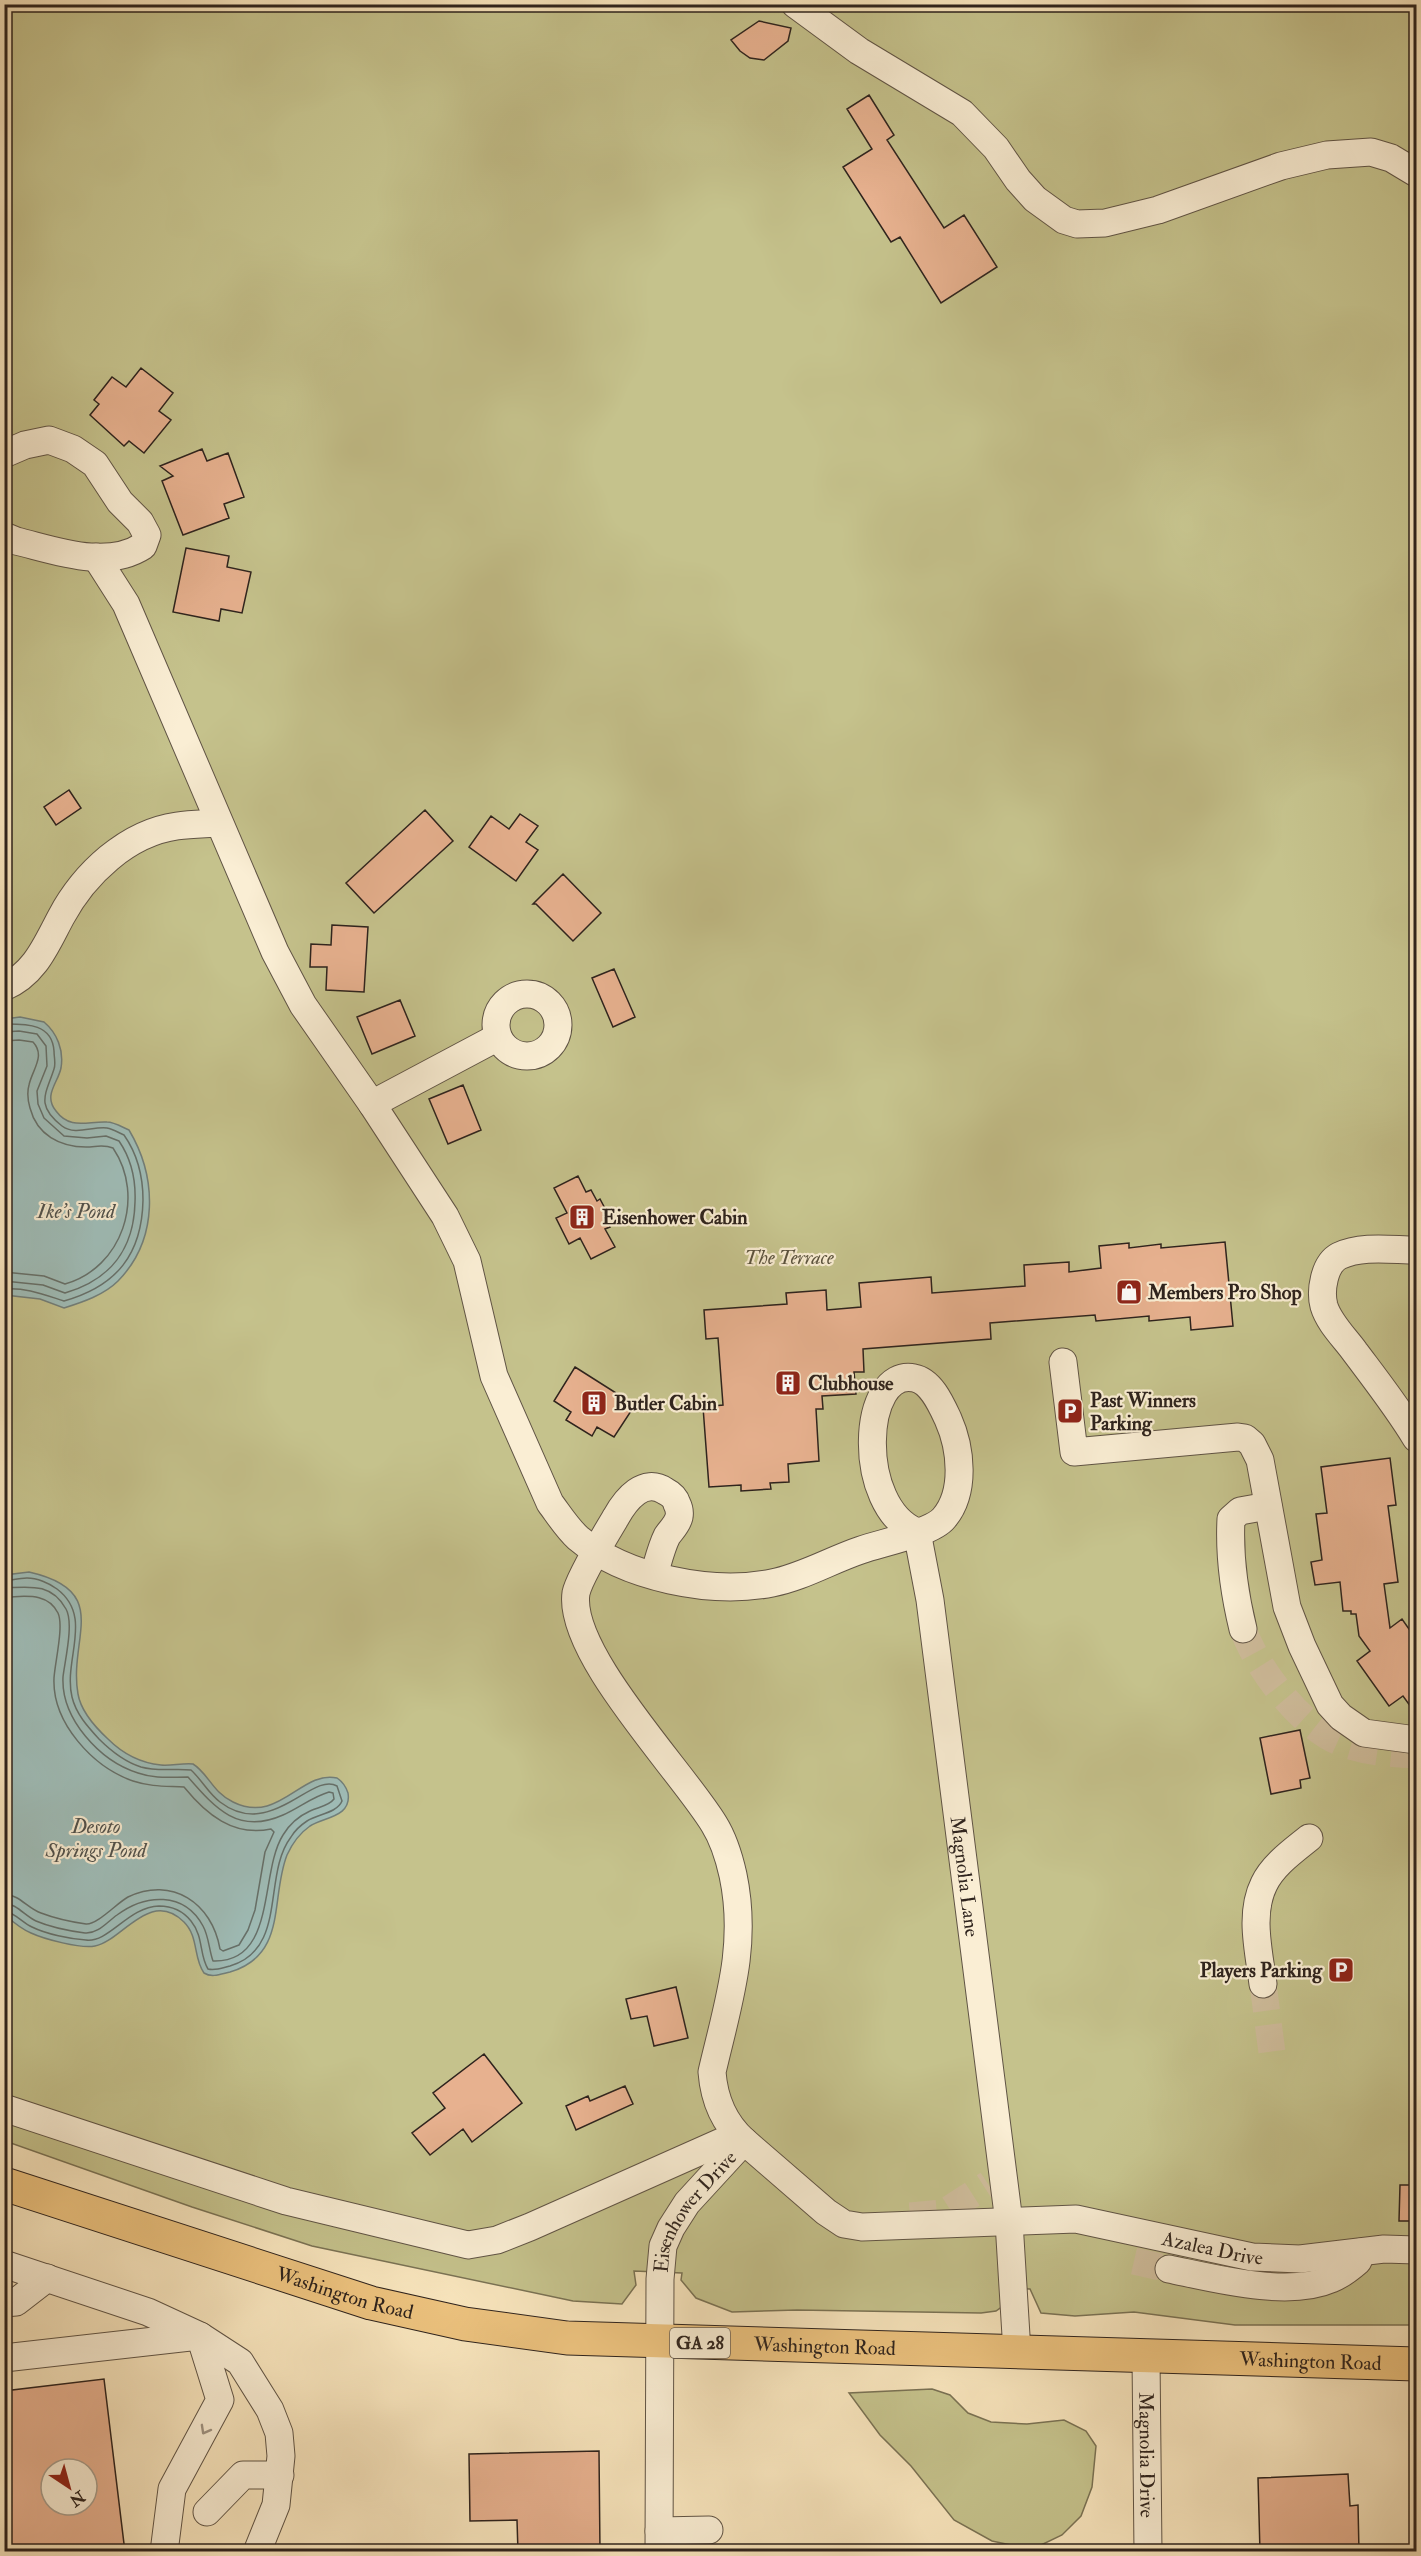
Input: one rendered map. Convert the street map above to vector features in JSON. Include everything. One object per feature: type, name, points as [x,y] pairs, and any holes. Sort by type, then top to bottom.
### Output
[{"type":"main road","name":"Washington Road","points":[[4,2184],[371,2303],[465,2324],[567,2338],[1416,2364]]},
{"type":"street","points":[[795,4],[859,51],[962,113],[996,148],[1018,180],[1035,199],[1064,220],[1077,224],[1105,223],[1158,210],[1281,166],[1327,154],[1371,152],[1391,158],[1416,173]]},
{"type":"street","points":[[4,454],[25,445],[49,440],[73,449],[95,464],[120,502],[140,522],[147,535],[142,546],[130,552],[96,558],[4,536]]},
{"type":"street","points":[[96,558],[126,604],[275,952],[303,1005],[372,1104],[445,1216],[467,1261],[494,1376],[550,1503],[577,1537],[597,1552],[654,1575],[690,1583],[720,1586],[762,1585],[795,1576],[849,1554],[931,1529],[950,1510],[958,1483],[959,1460],[951,1426],[938,1400],[920,1380],[907,1377],[894,1381],[884,1393],[874,1426],[872,1456],[877,1479],[888,1509],[900,1522],[917,1532]]},
{"type":"street","points":[[4,987],[28,972],[40,959],[63,914],[86,881],[101,865],[149,834],[176,826],[219,823]]},
{"type":"street","points":[[372,1104],[498,1037]]},
{"type":"street","points":[[1416,1250],[1358,1250],[1339,1256],[1331,1262],[1325,1276],[1323,1300],[1325,1308],[1416,1438]]},
{"type":"street","points":[[1063,1362],[1074,1452],[1187,1440],[1245,1438],[1252,1444],[1260,1460],[1287,1607],[1302,1647],[1330,1705],[1341,1717],[1364,1733],[1416,1740]]},
{"type":"street","points":[[4,2108],[286,2200],[468,2245],[497,2240],[741,2138],[719,2106],[713,2089],[712,2072],[737,1966],[740,1919],[727,1849],[715,1825],[609,1682],[594,1657],[576,1606],[579,1582],[617,1515],[630,1497],[641,1488],[649,1486],[661,1488],[676,1499],[679,1516],[667,1537],[654,1575]]},
{"type":"street","points":[[1243,1629],[1234,1595],[1229,1546],[1231,1519],[1240,1511],[1268,1506]]},
{"type":"street","name":"Magnolia Lane","points":[[917,1532],[930,1600],[1009,2222],[1017,2352]]},
{"type":"street","points":[[1263,1984],[1255,1917],[1264,1884],[1284,1858],[1309,1838]]},
{"type":"street","name":"Eisenhower Drive","points":[[659,2541],[659,2342],[663,2246],[687,2203],[741,2138],[826,2212],[844,2224],[862,2227],[1009,2222]]},
{"type":"street","name":"Azalea Drive","points":[[1009,2222],[1076,2219],[1252,2258],[1300,2259],[1384,2249],[1416,2250]]},
{"type":"street","points":[[1168,2269],[1242,2284],[1292,2287],[1330,2280],[1358,2261],[1361,2252]]},
{"type":"street","points":[[4,2264],[148,2312],[200,2336],[240,2362],[256,2384],[279,2433],[281,2456],[276,2505],[257,2552]]},
{"type":"street","points":[[4,2303],[16,2302],[47,2278]]},
{"type":"street","points":[[4,2358],[200,2336]]},
{"type":"street","points":[[200,2336],[220,2400]]},
{"type":"street","name":"Magnolia Drive","points":[[1146,2357],[1148,2552]]},
{"type":"street","points":[[164,2552],[172,2489],[220,2400],[256,2384]]},
{"type":"street","points":[[207,2512],[243,2475],[280,2475]]},
{"type":"street","points":[[659,2541],[709,2530]]},
{"type":"green space","name":"The Terrace","points":[[5,5],[1416,5],[1416,2325],[1235,2325],[1134,2312],[1075,2316],[1041,2313],[1030,2289],[1007,2288],[1007,2303],[996,2311],[981,2313],[797,2310],[732,2312],[696,2298],[681,2280],[682,2273],[634,2271],[636,2285],[622,2304],[573,2301],[312,2246],[192,2207],[5,2141]]},
{"type":"green space","points":[[932,2389],[950,2395],[968,2413],[991,2422],[1027,2424],[1064,2420],[1086,2431],[1096,2446],[1092,2487],[1081,2516],[1062,2535],[1041,2545],[1020,2547],[992,2541],[954,2520],[911,2466],[880,2435],[849,2393]]},
{"type":"water","name":"Ike's Pond","points":[[20,1017],[44,1022],[59,1042],[61,1068],[51,1094],[52,1105],[56,1111],[61,1117],[73,1123],[110,1122],[129,1130],[138,1148],[149,1187],[147,1227],[141,1246],[131,1264],[118,1281],[100,1294],[64,1308],[40,1299],[5,1295],[5,1019]]},
{"type":"water","name":"Desoto Springs Pond","points":[[29,1572],[55,1580],[71,1591],[79,1604],[81,1619],[76,1673],[78,1694],[85,1713],[119,1749],[139,1760],[154,1764],[193,1764],[203,1772],[220,1794],[233,1802],[249,1807],[264,1807],[277,1802],[312,1782],[324,1778],[337,1778],[345,1787],[348,1793],[346,1807],[336,1815],[306,1829],[289,1851],[282,1872],[274,1923],[269,1939],[261,1953],[248,1964],[220,1975],[204,1973],[198,1961],[189,1928],[172,1913],[160,1911],[148,1913],[105,1942],[89,1947],[63,1943],[37,1935],[20,1927],[5,1915],[5,1575]]},
{"type":"building","points":[[759,21],[791,28],[788,41],[764,60],[750,58],[731,40]]},
{"type":"building","points":[[869,95],[894,135],[887,140],[944,228],[964,215],[997,267],[941,303],[900,237],[891,242],[843,167],[872,149],[847,109]]},
{"type":"building","points":[[141,368],[173,393],[159,411],[171,420],[144,453],[129,441],[124,446],[90,415],[99,404],[94,400],[112,377],[126,387]]},
{"type":"building","points":[[202,449],[207,461],[228,453],[244,497],[224,504],[229,518],[183,535],[162,481],[173,476],[160,466]]},
{"type":"building","points":[[186,548],[229,556],[227,567],[251,572],[242,613],[221,609],[219,621],[173,612]]},
{"type":"building","points":[[69,790],[81,808],[56,825],[44,807]]},
{"type":"building","points":[[425,810],[453,841],[374,913],[346,883]]},
{"type":"building","points":[[520,814],[538,826],[526,842],[538,850],[516,881],[469,847],[491,816],[509,829]]},
{"type":"building","points":[[563,874],[601,913],[573,941],[536,904],[533,904]]},
{"type":"building","points":[[332,925],[368,927],[364,992],[326,990],[327,967],[310,967],[311,944],[331,945]]},
{"type":"building","points":[[614,969],[635,1017],[613,1027],[592,978]]},
{"type":"building","points":[[400,1000],[415,1036],[372,1054],[357,1017]]},
{"type":"building","points":[[463,1085],[481,1130],[448,1144],[429,1099]]},
{"type":"building","name":"Eisenhower Cabin","points":[[578,1176],[586,1192],[591,1190],[597,1201],[600,1199],[608,1214],[604,1215],[610,1227],[605,1229],[615,1247],[591,1259],[580,1238],[569,1244],[556,1218],[567,1213],[554,1188]]},
{"type":"building","name":"Clubhouse","points":[[1225,1242],[1233,1326],[1191,1330],[1190,1317],[1149,1321],[1149,1316],[1096,1321],[1095,1315],[990,1323],[991,1339],[863,1349],[864,1372],[854,1372],[856,1394],[822,1396],[823,1409],[816,1409],[819,1461],[788,1464],[789,1482],[770,1483],[771,1489],[741,1491],[741,1485],[709,1487],[703,1407],[723,1405],[718,1338],[706,1339],[704,1310],[787,1304],[786,1293],[826,1290],[827,1310],[861,1307],[859,1283],[931,1277],[932,1293],[1025,1286],[1024,1265],[1069,1262],[1069,1272],[1101,1268],[1099,1246],[1129,1243],[1129,1248],[1161,1244],[1161,1248]]},
{"type":"building","name":"Butler Cabin","points":[[575,1367],[635,1405],[614,1437],[597,1427],[592,1436],[566,1420],[571,1412],[554,1401]]},
{"type":"building","points":[[1390,1458],[1396,1505],[1388,1506],[1398,1582],[1384,1584],[1390,1628],[1402,1619],[1416,1639],[1416,1714],[1403,1696],[1389,1706],[1357,1661],[1370,1651],[1359,1636],[1356,1614],[1343,1611],[1340,1582],[1315,1585],[1311,1562],[1322,1560],[1316,1514],[1327,1513],[1321,1467]]},
{"type":"building","points":[[1300,1730],[1310,1778],[1300,1780],[1301,1788],[1271,1794],[1260,1738]]},
{"type":"building","points":[[676,1987],[688,2038],[654,2046],[647,2016],[631,2019],[626,1999]]},
{"type":"building","points":[[484,2054],[522,2103],[472,2142],[463,2129],[430,2155],[412,2133],[445,2108],[433,2093]]},
{"type":"building","points":[[625,2086],[633,2104],[576,2130],[566,2106],[588,2096],[590,2101]]},
{"type":"building","points":[[1400,2185],[1416,2185],[1416,2221],[1399,2221]]},
{"type":"building","points":[[104,2379],[125,2552],[4,2552],[4,2391]]},
{"type":"building","points":[[599,2451],[600,2552],[518,2552],[517,2520],[470,2521],[469,2454]]},
{"type":"building","points":[[1348,2474],[1350,2506],[1358,2505],[1359,2552],[1260,2552],[1258,2478]]},
{"type":"tunnel","points":[[1243,1629],[1259,1662],[1283,1696],[1313,1726],[1328,1737],[1353,1747],[1416,1755]]},
{"type":"tunnel","points":[[1263,1984],[1273,2060]]},
{"type":"tunnel","points":[[910,2216],[943,2213],[988,2184]]},
{"type":"tunnel","points":[[1134,2261],[1169,2269]]},
{"type":"place","name":"Eisenhower Cabin","points":[[582,1217]]},
{"type":"place","name":"Members Pro Shop","points":[[1129,1292]]},
{"type":"place","name":"Clubhouse","points":[[788,1383]]},
{"type":"place","name":"Butler Cabin","points":[[594,1403]]},
{"type":"place","name":"Past Winners Parking","points":[[1070,1411]]},
{"type":"place","name":"Players Parking","points":[[1341,1970]]}]
